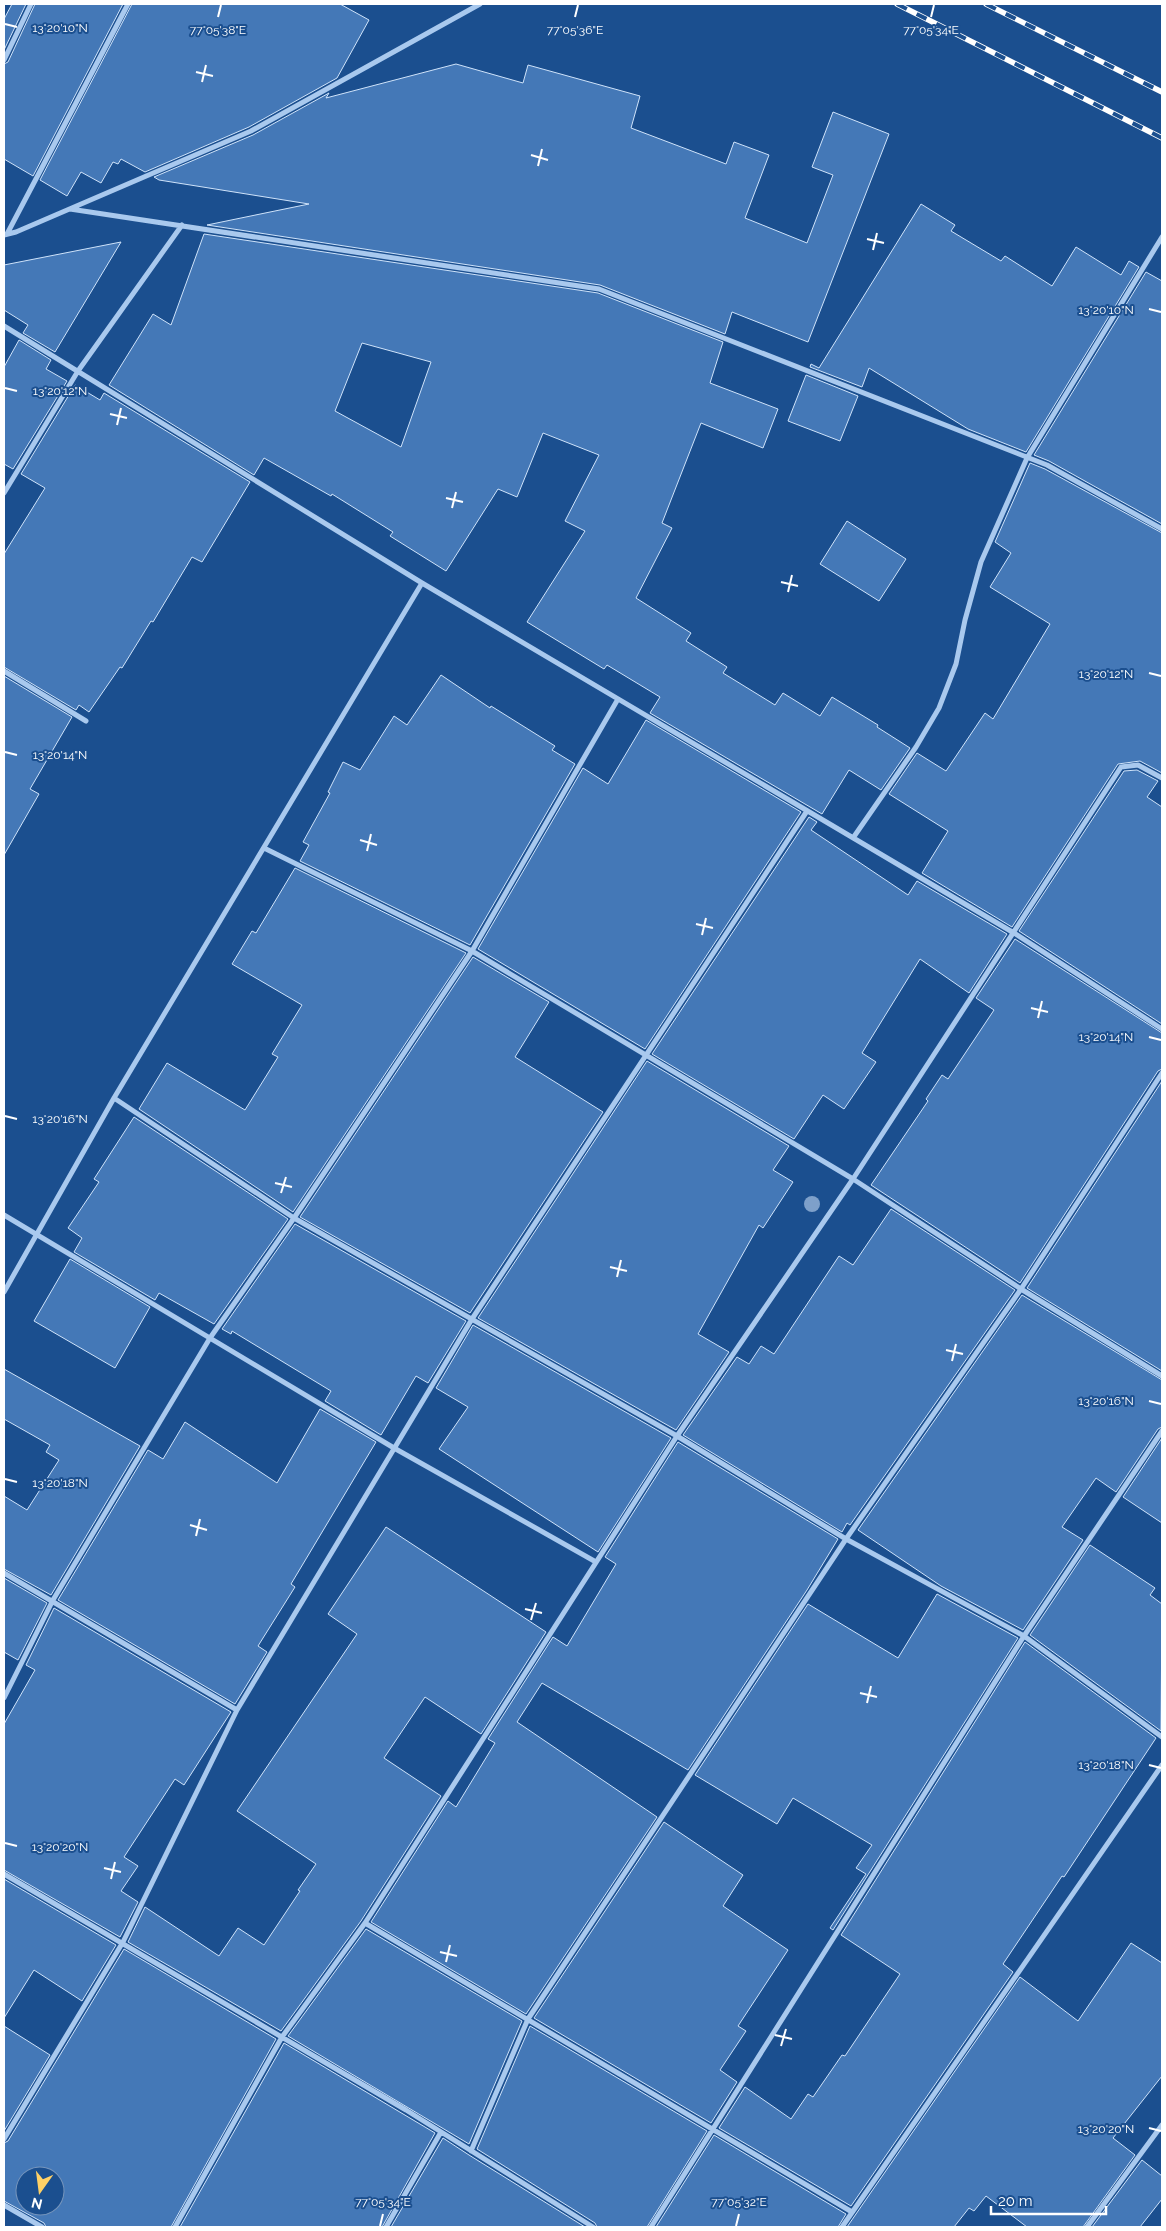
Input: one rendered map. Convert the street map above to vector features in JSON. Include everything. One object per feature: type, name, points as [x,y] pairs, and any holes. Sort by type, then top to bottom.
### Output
[{"type":"street","points":[[4,60],[31,4]]},
{"type":"street","points":[[5,234],[128,4]]},
{"type":"street","points":[[5,234],[70,209],[251,131],[480,4]]},
{"type":"street","points":[[70,209],[600,289],[1047,465],[1162,529]]},
{"type":"street","points":[[4,493],[78,371],[182,225]]},
{"type":"street","points":[[853,838],[916,747],[939,708],[956,664],[965,620],[982,562],[1027,458],[1162,237]]},
{"type":"street","points":[[4,326],[422,583],[807,812],[1014,932],[1162,1029]]},
{"type":"street","points":[[4,1292],[114,1098],[422,583]]},
{"type":"street","points":[[4,671],[86,721]]},
{"type":"street","points":[[4,1698],[52,1600],[210,1338],[294,1218],[472,951],[618,699]]},
{"type":"street","points":[[175,2227],[282,2037],[365,1923],[677,1436],[853,1179],[1121,767],[1138,765],[1162,778]]},
{"type":"street","points":[[4,2139],[122,1942],[237,1710],[472,1318],[807,812]]},
{"type":"street","points":[[264,848],[472,951],[853,1179],[1021,1289],[1162,1376]]},
{"type":"street","points":[[471,2151],[528,2019],[846,1539],[1021,1289],[1162,1073]]},
{"type":"street","points":[[114,1098],[294,1218],[677,1436],[846,1539],[1024,1636],[1162,1737]]},
{"type":"street","points":[[4,1215],[394,1448],[596,1562]]},
{"type":"street","points":[[651,2227],[714,2130],[1024,1636],[1162,1431]]},
{"type":"street","points":[[4,1573],[237,1710]]},
{"type":"street","points":[[842,2227],[1162,1765]]},
{"type":"street","points":[[4,1874],[441,2132],[592,2227]]},
{"type":"street","points":[[365,1923],[852,2212]]},
{"type":"street","points":[[1087,2227],[1162,2125]]},
{"type":"street","points":[[386,2227],[441,2132]]},
{"type":"street","points":[[4,2204],[42,2227]]},
{"type":"building","points":[[12,4],[26,4],[4,50],[4,19]]},
{"type":"building","points":[[35,4],[123,4],[33,176],[4,159],[4,64],[8,62]]},
{"type":"building","points":[[132,4],[340,4],[369,20],[337,78],[249,127],[145,172],[121,159],[118,164],[113,162],[101,183],[81,172],[67,196],[40,180]]},
{"type":"building","points":[[456,64],[523,83],[528,65],[640,96],[631,128],[726,164],[734,142],[769,155],[745,218],[807,243],[833,175],[812,167],[833,112],[889,134],[808,342],[732,312],[725,334],[600,285],[207,225],[309,204],[159,180],[154,177],[253,135],[329,93],[326,98]]},
{"type":"building","points":[[921,204],[955,225],[951,231],[1001,261],[1005,256],[1052,286],[1076,247],[1121,275],[1129,261],[1139,267],[1026,452],[968,429],[869,368],[862,387],[810,367],[811,364],[819,368]]},
{"type":"building","points":[[204,234],[598,293],[723,342],[710,383],[778,409],[763,448],[701,423],[662,523],[672,528],[636,598],[691,633],[686,641],[727,667],[723,673],[775,705],[783,693],[820,716],[832,697],[878,725],[877,727],[910,748],[881,790],[849,770],[822,814],[650,713],[660,697],[607,665],[604,669],[527,622],[585,531],[565,521],[599,455],[543,433],[517,497],[498,489],[446,571],[390,536],[393,532],[332,494],[331,496],[264,458],[254,475],[109,385],[153,314],[171,325]],"holes":[[[362,343],[431,362],[401,447],[335,411]]]},
{"type":"building","points":[[121,242],[55,352],[23,333],[28,325],[4,310],[4,265]]},
{"type":"building","points":[[1146,272],[1162,281],[1162,524],[1049,461],[1034,455]]},
{"type":"building","points":[[19,340],[51,360],[46,369],[67,381],[13,469],[4,464],[4,367]]},
{"type":"building","points":[[806,375],[858,396],[840,441],[788,421]]},
{"type":"building","points":[[75,385],[100,400],[104,393],[250,482],[202,562],[192,557],[153,622],[151,621],[122,668],[120,667],[89,712],[79,705],[76,710],[4,667],[4,554],[45,488],[21,474]]},
{"type":"building","points":[[1030,463],[1045,469],[1162,533],[1162,773],[1140,761],[1118,764],[1012,927],[922,873],[948,831],[889,794],[917,753],[946,771],[985,713],[993,719],[1050,624],[990,587],[1011,553],[995,542]]},
{"type":"building","points":[[847,521],[906,559],[879,601],[820,564]]},
{"type":"building","points":[[441,675],[490,708],[491,706],[555,746],[552,750],[575,764],[470,945],[300,861],[309,845],[303,842],[330,793],[328,792],[343,762],[360,770],[394,716],[407,725]]},
{"type":"building","points":[[4,676],[72,717],[30,789],[39,794],[4,855]]},
{"type":"building","points":[[646,720],[801,812],[645,1049],[478,949],[583,768],[608,784]]},
{"type":"building","points":[[1137,770],[1158,781],[1147,797],[1162,807],[1162,1024],[1019,931],[1124,771]]},
{"type":"building","points":[[809,817],[817,822],[811,830],[908,895],[917,881],[1007,934],[969,993],[920,959],[862,1053],[876,1062],[844,1109],[823,1095],[794,1139],[652,1054]]},
{"type":"building","points":[[295,868],[466,953],[293,1212],[139,1109],[167,1063],[245,1110],[278,1057],[272,1054],[302,1005],[232,964],[252,931],[256,933]]},
{"type":"building","points":[[1015,939],[1162,1033],[1162,1069],[1158,1071],[1020,1283],[871,1185],[928,1101],[926,1099],[942,1075],[948,1079],[994,1010],[976,998]]},
{"type":"building","points":[[473,957],[549,1002],[515,1057],[603,1112],[470,1313],[300,1217]]},
{"type":"building","points":[[647,1061],[789,1146],[773,1170],[793,1182],[763,1228],[759,1225],[698,1334],[729,1352],[676,1430],[478,1318]]},
{"type":"building","points":[[1162,1081],[1162,1371],[1027,1288]]},
{"type":"building","points":[[134,1117],[288,1219],[214,1324],[159,1293],[155,1300],[74,1252],[82,1238],[68,1228],[99,1182],[94,1179]]},
{"type":"building","points":[[891,1209],[1015,1290],[850,1525],[847,1523],[842,1532],[683,1435],[737,1357],[749,1364],[761,1346],[774,1354],[839,1256],[853,1265]]},
{"type":"building","points":[[295,1224],[466,1321],[428,1383],[416,1376],[381,1435],[325,1401],[331,1391],[232,1331],[231,1334],[222,1329]]},
{"type":"building","points":[[70,1259],[150,1307],[115,1368],[34,1321]]},
{"type":"building","points":[[1022,1295],[1162,1380],[1162,1427],[1158,1429],[1116,1492],[1096,1478],[1062,1527],[1083,1540],[1023,1630],[941,1586],[858,1530]]},
{"type":"building","points":[[473,1325],[671,1438],[598,1552],[439,1449],[468,1407],[436,1388]]},
{"type":"building","points":[[4,1369],[140,1446],[51,1595],[4,1569],[4,1496],[27,1510],[59,1460],[46,1452],[50,1445],[4,1419]]},
{"type":"building","points":[[320,1409],[376,1442],[291,1584],[295,1587],[258,1646],[267,1652],[235,1704],[58,1600],[148,1450],[163,1459],[185,1422],[277,1483]]},
{"type":"building","points":[[1162,1438],[1162,1523],[1123,1497]]},
{"type":"building","points":[[678,1442],[838,1539],[807,1590],[688,1770],[542,1683],[517,1722],[657,1817],[526,2014],[371,1922],[448,1801],[456,1807],[495,1743],[488,1739],[553,1637],[567,1646],[616,1564],[605,1557]]},
{"type":"building","points":[[386,1527],[546,1632],[481,1734],[425,1697],[384,1758],[441,1796],[361,1921],[281,2031],[128,1942],[145,1907],[219,1956],[238,1928],[264,1945],[300,1891],[298,1890],[316,1864],[237,1811],[357,1634],[328,1614]]},
{"type":"building","points":[[1090,1545],[1155,1588],[1150,1595],[1162,1604],[1161,1731],[1030,1635]]},
{"type":"building","points":[[4,1578],[47,1603],[18,1660],[4,1652]]},
{"type":"building","points":[[937,1594],[1018,1638],[833,1930],[830,1928],[866,1874],[856,1868],[872,1845],[793,1798],[777,1824],[695,1775],[808,1604],[898,1658]]},
{"type":"building","points":[[54,1608],[231,1712],[184,1785],[175,1779],[124,1857],[138,1866],[121,1891],[138,1902],[120,1937],[4,1870],[4,1724],[35,1670],[26,1665]]},
{"type":"building","points":[[1025,1642],[1156,1738],[1064,1877],[1062,1876],[1003,1964],[1013,1972],[851,2206],[719,2128],[745,2087],[791,2119],[808,2094],[813,2097],[842,2055],[845,2056],[900,1974],[841,1935]]},
{"type":"building","points":[[664,1822],[743,1875],[723,1906],[788,1950],[738,2026],[746,2031],[720,2070],[737,2082],[711,2123],[534,2018]]},
{"type":"building","points":[[4,1879],[116,1945],[82,2001],[34,1970],[4,2018]]},
{"type":"building","points":[[366,1929],[522,2021],[469,2144],[288,2036]]},
{"type":"building","points":[[1131,1943],[1162,1963],[1162,2076],[1113,2138],[1135,2155],[1083,2227],[1027,2227],[986,2196],[974,2211],[969,2208],[954,2227],[847,2227],[1020,1977],[1078,2021]]},
{"type":"building","points":[[124,1949],[276,2039],[171,2227],[46,2227],[44,2223],[31,2216],[65,2216],[65,2166],[15,2166],[15,2207],[4,2201],[4,2143],[8,2141]]},
{"type":"building","points":[[4,2026],[50,2055],[4,2131]]},
{"type":"building","points":[[530,2026],[707,2131],[647,2227],[597,2227],[595,2223],[477,2149]]},
{"type":"building","points":[[284,2043],[435,2133],[382,2227],[180,2227]]},
{"type":"building","points":[[714,2135],[846,2214],[838,2227],[656,2227]]},
{"type":"building","points":[[443,2138],[469,2155],[585,2227],[391,2227]]},
{"type":"building","points":[[1142,2160],[1162,2176],[1162,2199],[1140,2227],[1092,2227]]},
{"type":"railway","points":[[897,4],[1162,138]]},
{"type":"railway","points":[[986,4],[1162,92]]}]
